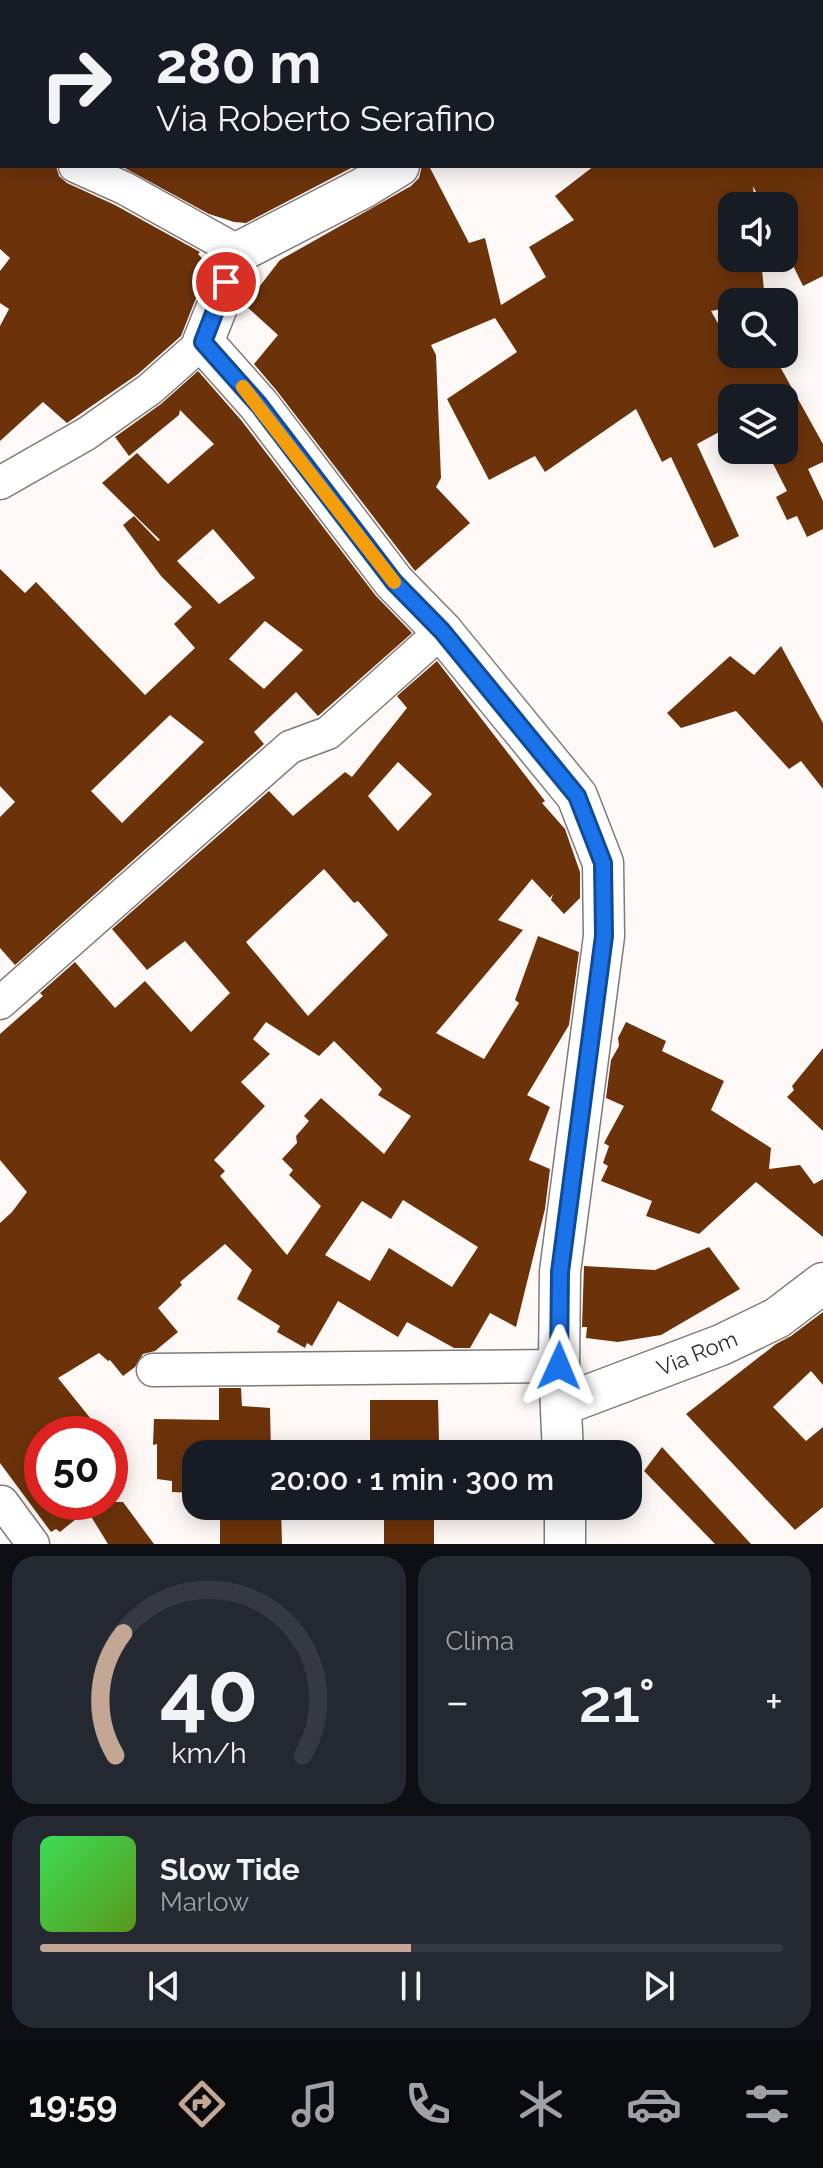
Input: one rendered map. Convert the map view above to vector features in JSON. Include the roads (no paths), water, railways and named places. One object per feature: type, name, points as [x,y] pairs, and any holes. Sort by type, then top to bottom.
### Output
[{"type":"main road","points":[[396,168],[239,252],[203,342],[259,405],[394,582],[442,631],[577,796],[603,863],[604,936],[560,1272],[559,1366],[563,1440]]},
{"type":"main road","name":"Via Rom","points":[[562,1405],[735,1338],[777,1318],[823,1283]]},
{"type":"main road","points":[[565,1520],[565,1544]]},
{"type":"street","points":[[79,168],[124,188],[239,252]]},
{"type":"street","points":[[0,483],[86,434],[150,389],[203,342]]},
{"type":"street","points":[[0,1003],[290,747],[328,733],[442,631]]},
{"type":"street","points":[[153,1370],[559,1366]]},
{"type":"street","points":[[2,1502],[33,1544]]}]
